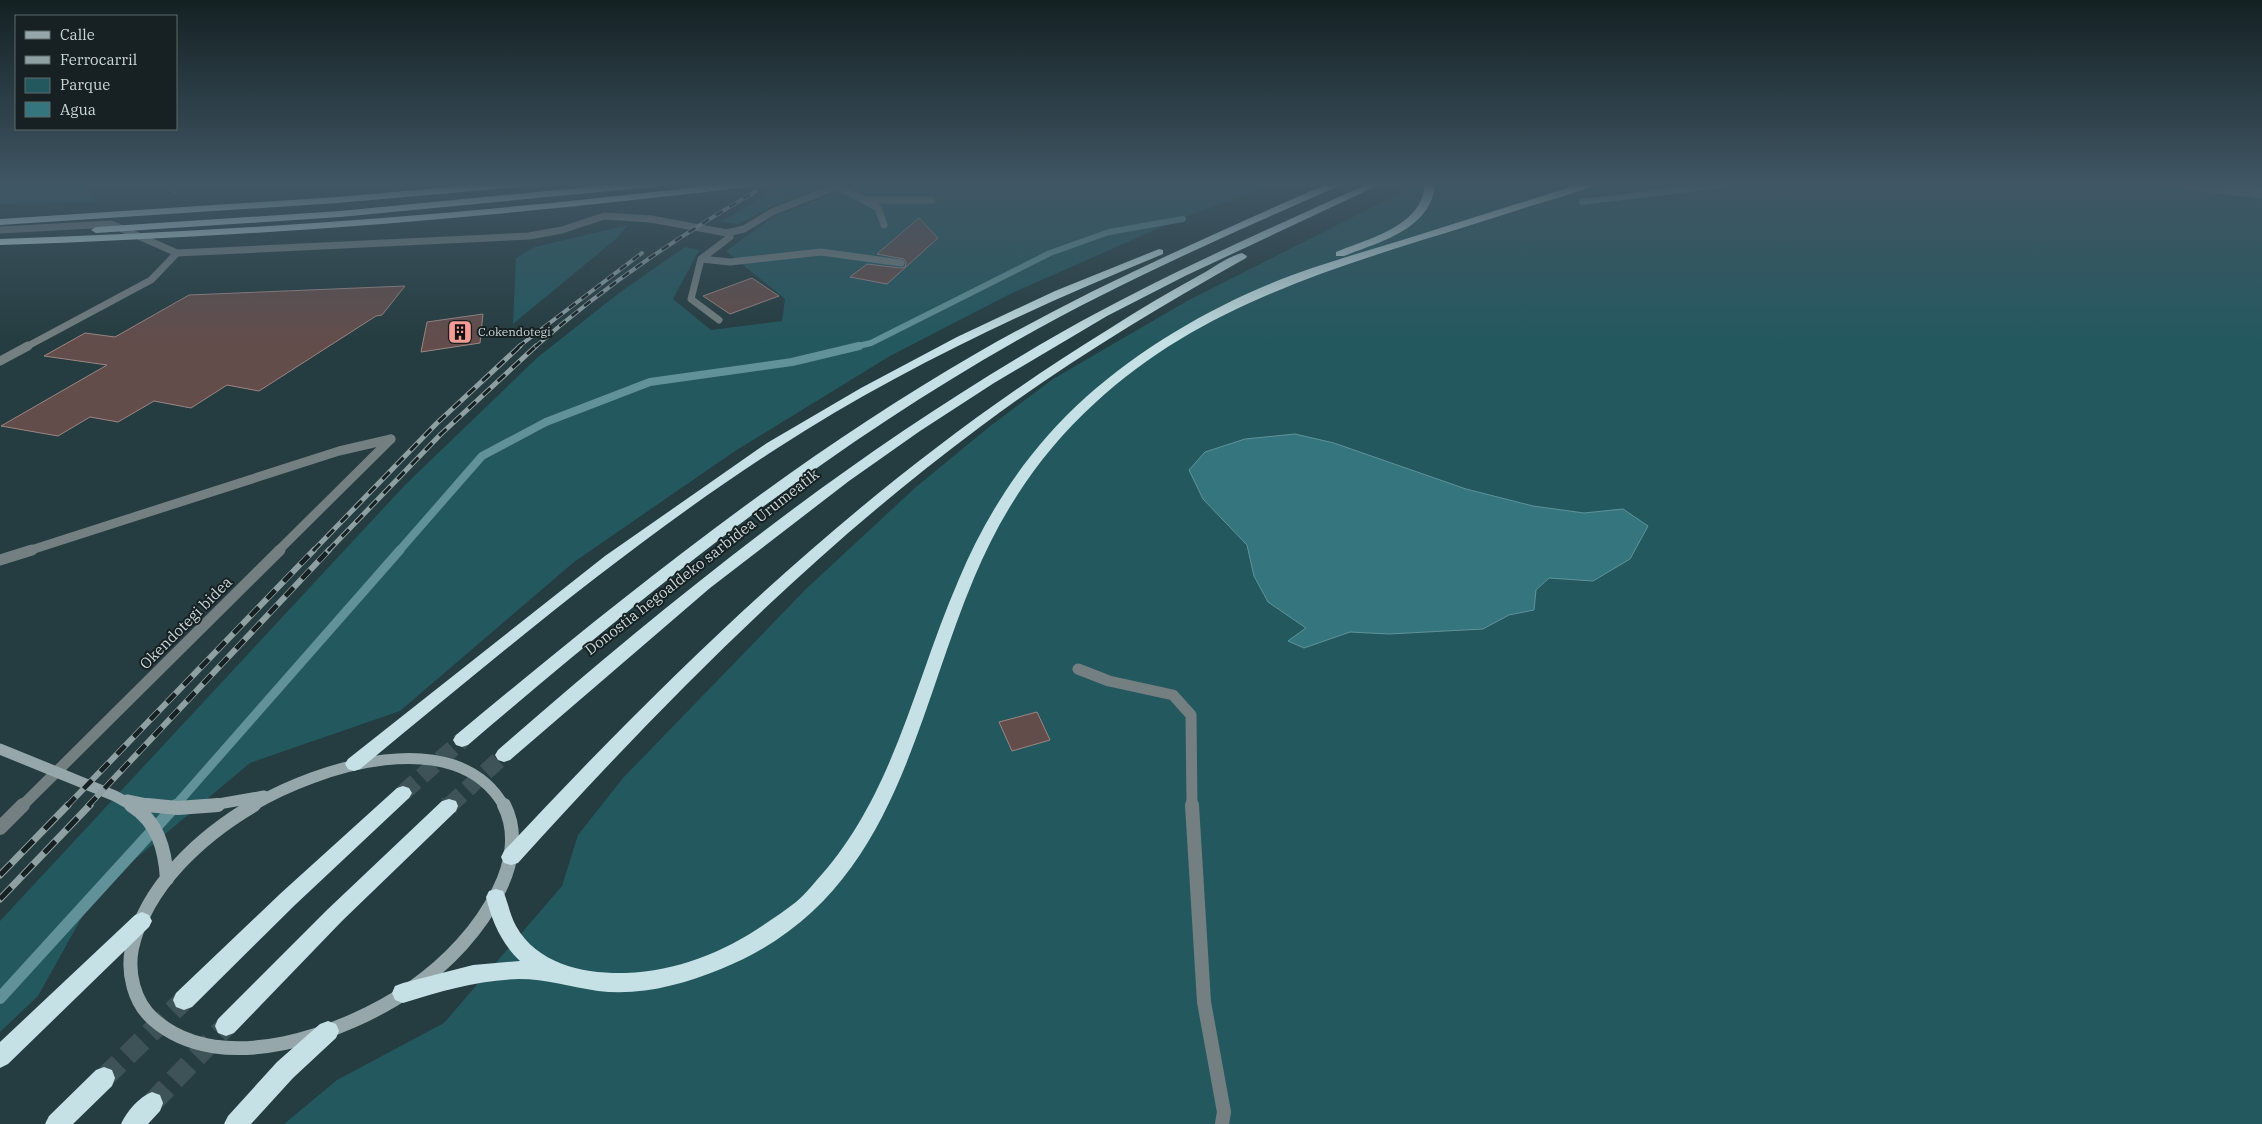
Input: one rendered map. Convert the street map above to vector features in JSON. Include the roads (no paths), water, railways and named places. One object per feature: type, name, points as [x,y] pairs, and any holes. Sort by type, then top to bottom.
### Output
[{"type":"highway","points":[[0,237],[22,235]]},
{"type":"highway","points":[[0,242],[108,240],[178,235]]},
{"type":"highway","points":[[354,764],[529,621],[612,557],[771,446],[891,376],[966,337],[1130,264],[1192,239],[1209,235]]},
{"type":"highway","name":"Donostia hegoaldeko sarbidea Urumeatik","points":[[462,740],[659,576],[835,448],[921,392],[1039,323],[1136,273],[1218,235]]},
{"type":"highway","name":"Donostia hegoaldeko sarbidea Urumeatik","points":[[504,755],[588,680],[691,594],[864,463],[949,406],[1066,334],[1164,283],[1264,235]]},
{"type":"highway","points":[[511,857],[583,777],[716,646],[824,545],[973,426],[1050,371],[1186,287],[1265,244],[1272,235]]},
{"type":"highway","points":[[1313,271],[1327,259],[1384,235]]},
{"type":"highway","points":[[404,993],[442,981],[480,973],[516,970],[551,971],[577,978],[606,982],[637,982],[668,977],[698,969],[726,958],[777,928],[808,904],[834,879],[855,852],[886,796],[974,561],[994,522],[1016,486],[1040,454],[1093,397],[1152,351],[1214,314],[1313,271],[1427,235]]},
{"type":"highway","points":[[184,1000],[288,899],[403,792]]},
{"type":"highway","points":[[226,1026],[335,915],[448,806]]},
{"type":"highway","points":[[496,897],[501,920],[512,940],[529,957],[551,971]]},
{"type":"highway","points":[[0,1057],[142,921]]},
{"type":"highway","points":[[236,1124],[285,1070],[328,1031]]},
{"type":"highway","points":[[57,1124],[104,1078]]},
{"type":"highway","points":[[134,1124],[152,1103]]},
{"type":"main road","points":[[0,749],[110,794],[147,804],[182,807],[242,801],[273,794]]},
{"type":"main road","points":[[394,759],[430,760],[461,767],[486,781],[503,802],[512,827],[511,857],[496,897],[480,922],[459,948],[433,972],[404,993],[367,1015],[328,1031],[281,1044],[236,1049],[197,1045],[165,1031],[143,1010],[132,984],[132,954],[142,921],[167,879],[204,841],[233,818],[273,794],[314,776],[354,764],[394,759]]},
{"type":"main road","points":[[110,794],[143,813],[154,826],[162,842],[167,859],[167,879]]},
{"type":"street","points":[[137,235],[177,253],[532,235]]},
{"type":"street","points":[[719,320],[691,299],[701,259],[730,237],[729,235]]},
{"type":"street","points":[[701,259],[730,262],[821,252],[901,263]]},
{"type":"street","points":[[0,361],[151,280],[177,253]]},
{"type":"street","name":"Okendotegi bidea","points":[[0,560],[339,451],[392,439],[0,828]]},
{"type":"street","points":[[1078,668],[1109,681],[1173,695],[1191,715],[1190,769],[1204,1002],[1224,1112],[1222,1124]]},
{"type":"water","points":[[1295,434],[1334,443],[1466,489],[1533,506],[1584,513],[1623,509],[1648,526],[1630,559],[1593,581],[1549,578],[1536,590],[1534,610],[1509,615],[1483,629],[1389,634],[1350,632],[1304,648],[1288,641],[1306,628],[1268,602],[1254,576],[1247,545],[1203,499],[1189,470],[1205,452],[1245,439]]},
{"type":"waterway","points":[[854,347],[871,343],[1050,253],[1099,235]]},
{"type":"waterway","points":[[399,551],[482,456],[546,422],[650,382],[792,362],[859,346]]},
{"type":"waterway","points":[[175,806],[400,550]]},
{"type":"waterway","points":[[0,998],[176,805]]},
{"type":"tunnel","points":[[403,793],[462,740]]},
{"type":"tunnel","points":[[450,805],[504,755]]},
{"type":"tunnel","points":[[104,1078],[184,1000]]},
{"type":"tunnel","points":[[152,1103],[226,1026]]},
{"type":"railway","points":[[535,347],[619,279],[684,235]]},
{"type":"railway","points":[[518,347],[642,253]]},
{"type":"railway","points":[[313,551],[436,424],[520,346]]},
{"type":"railway","points":[[328,551],[441,434],[536,346]]},
{"type":"railway","points":[[67,806],[314,550]]},
{"type":"railway","points":[[88,806],[329,550]]},
{"type":"railway","points":[[0,875],[68,805]]},
{"type":"railway","points":[[0,899],[90,805]]},
{"type":"place","name":"C.okendotegi","points":[[460,332]]}]
